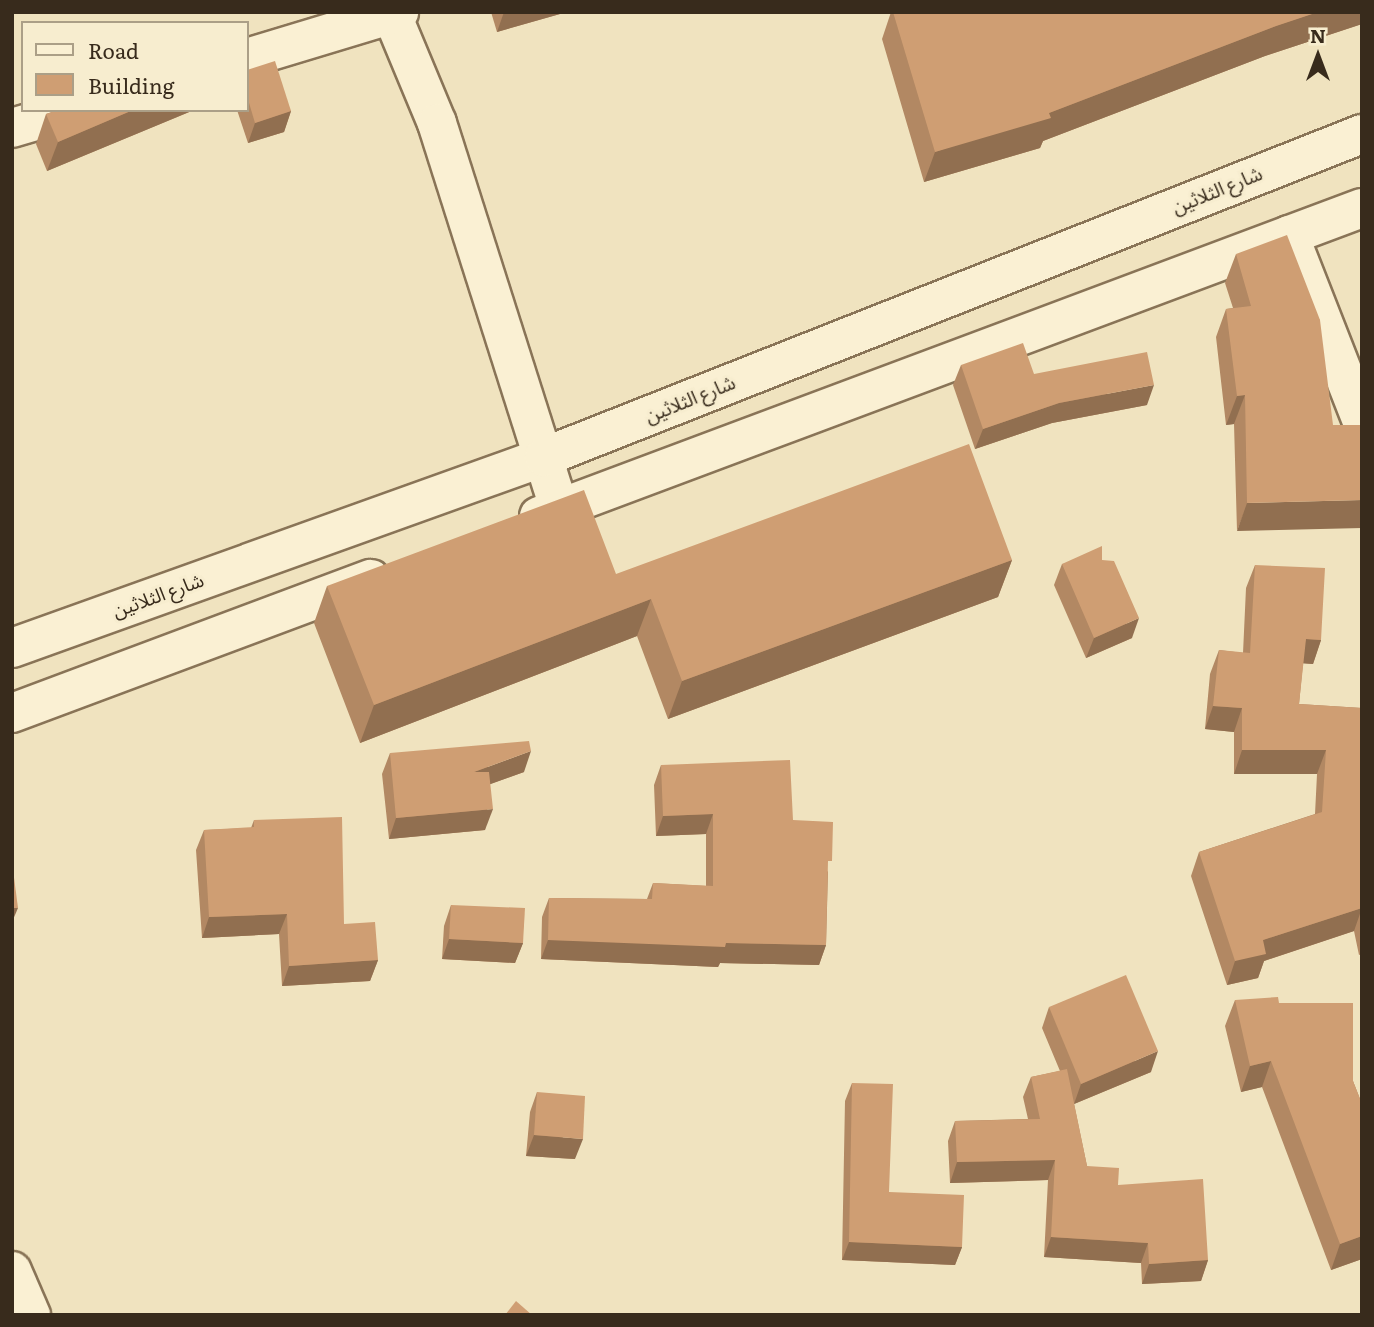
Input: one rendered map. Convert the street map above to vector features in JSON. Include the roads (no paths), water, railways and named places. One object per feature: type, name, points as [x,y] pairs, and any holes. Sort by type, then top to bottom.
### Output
[{"type":"street","points":[[248,58],[395,14],[437,123],[559,508]]},
{"type":"street","points":[[12,128],[66,112]]},
{"type":"street","name":"شارع الثلاثين","points":[[12,648],[544,457],[1362,134]]},
{"type":"street","points":[[507,528],[1362,208]]},
{"type":"street","points":[[1289,235],[1362,421]]},
{"type":"street","points":[[12,713],[403,567]]},
{"type":"street","points":[[12,1271],[31,1315]]}]
